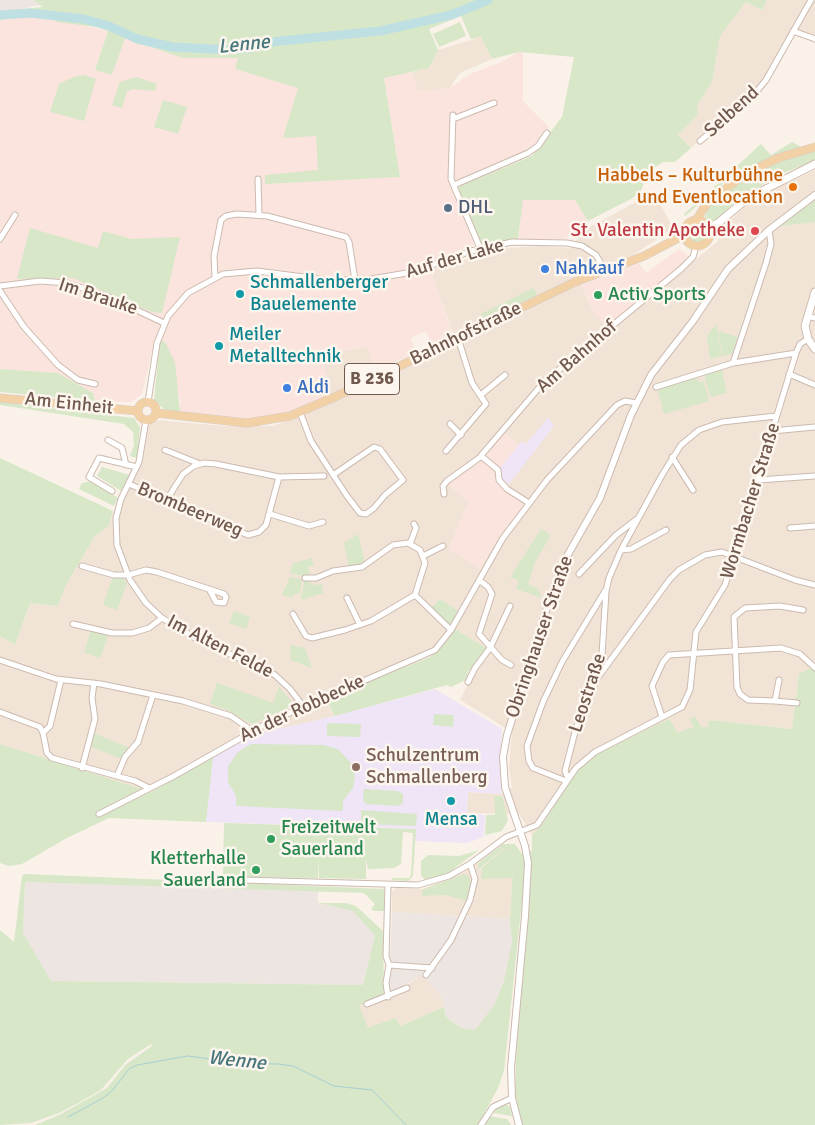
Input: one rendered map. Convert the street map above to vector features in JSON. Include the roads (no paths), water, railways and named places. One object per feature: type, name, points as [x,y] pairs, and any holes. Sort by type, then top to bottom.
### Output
[{"type":"main road","points":[[697,219],[705,222],[710,227],[711,233],[707,242],[696,246],[688,242],[684,236],[687,224],[697,219],[707,203],[745,174],[778,158],[815,147]]},
{"type":"main road","points":[[710,227],[718,223],[748,198],[815,164]]},
{"type":"main road","name":"Bahnhofstraße","points":[[156,413],[247,423],[274,420],[300,412],[604,269],[644,256],[678,236],[684,236]]},
{"type":"main road","points":[[815,292],[811,317],[805,326],[808,339],[815,349]]},
{"type":"main road","name":"Am Einheit","points":[[0,398],[138,411]]},
{"type":"main road","points":[[148,402],[155,407],[156,413],[153,418],[146,420],[141,418],[138,411],[140,405],[148,402]]},
{"type":"street","name":"Selbend","points":[[700,141],[748,102],[768,78],[810,0]]},
{"type":"street","points":[[793,32],[815,39]]},
{"type":"street","points":[[480,248],[451,174],[453,117],[494,103]]},
{"type":"street","points":[[454,185],[528,153],[538,146],[547,132]]},
{"type":"street","points":[[258,179],[259,215]]},
{"type":"street","name":"Obringhauser Straße","points":[[518,1125],[512,1098],[511,1068],[528,872],[527,854],[503,776],[506,735],[558,576],[600,498],[636,403],[651,375],[693,321],[722,277],[741,255],[769,230],[815,195]]},
{"type":"street","points":[[215,277],[214,256],[223,218],[237,214],[259,215],[346,237],[355,280]]},
{"type":"street","points":[[0,239],[15,215]]},
{"type":"street","points":[[733,363],[766,263],[771,244],[769,230]]},
{"type":"street","name":"Auf der Lake","points":[[148,402],[158,343],[164,322],[188,293],[215,277],[251,271],[327,280],[355,280],[413,272],[480,248],[512,242],[573,244],[593,252],[604,269]]},
{"type":"street","name":"Am Bahnhof","points":[[444,494],[443,486],[447,480],[481,456],[551,376],[681,269],[692,257],[696,246]]},
{"type":"street","name":"Im Brauke","points":[[0,286],[40,281],[67,282],[107,296],[164,322]]},
{"type":"street","points":[[0,291],[24,327],[60,367],[78,380],[95,384]]},
{"type":"street","points":[[446,451],[485,407],[486,401],[470,376],[458,338]]},
{"type":"street","name":"Wormbacher Straße","points":[[243,880],[388,884],[427,883],[448,876],[470,864],[497,843],[537,824],[567,780],[580,764],[595,752],[682,708],[688,699],[692,653],[698,626],[722,592],[735,556],[796,353],[800,344],[808,339]]},
{"type":"street","points":[[656,387],[733,363],[796,353]]},
{"type":"street","points":[[789,374],[815,385]]},
{"type":"street","points":[[482,394],[505,375]]},
{"type":"street","name":"An der Robbecke","points":[[99,814],[174,776],[251,730],[303,706],[428,654],[438,647],[451,630],[503,538],[547,480],[617,405],[625,401],[636,403]]},
{"type":"street","points":[[300,412],[311,441],[333,475],[355,507],[363,514],[377,506],[382,498],[403,479],[380,449],[374,447],[333,475]]},
{"type":"street","name":"Leostraße","points":[[567,780],[565,771],[576,728],[597,679],[604,636],[606,591],[621,550],[672,457],[691,434],[710,424],[776,416]]},
{"type":"street","name":"Im Alten Felde","points":[[146,420],[143,444],[137,467],[118,510],[117,545],[128,575],[142,597],[162,618],[195,638],[275,675],[290,689],[303,706]]},
{"type":"street","points":[[450,424],[461,435]]},
{"type":"street","points":[[772,431],[815,427]]},
{"type":"street","points":[[108,440],[122,448],[126,465]]},
{"type":"street","points":[[165,450],[200,464],[216,464],[279,477],[324,476]]},
{"type":"street","points":[[481,456],[498,470],[499,480],[507,489],[529,503]]},
{"type":"street","points":[[672,457],[693,490]]},
{"type":"street","points":[[112,491],[89,477],[99,458],[137,467]]},
{"type":"street","points":[[166,501],[183,474],[200,464]]},
{"type":"street","points":[[758,480],[815,476]]},
{"type":"street","name":"Brombeerweg","points":[[129,484],[244,535],[259,532],[266,525],[279,477]]},
{"type":"street","name":"Brombeerweg","points":[[270,514],[309,526],[324,522]]},
{"type":"street","points":[[579,574],[616,535],[638,518]]},
{"type":"street","points":[[410,544],[416,528],[414,524]]},
{"type":"street","points":[[790,528],[815,526]]},
{"type":"street","points":[[621,550],[631,549],[666,530]]},
{"type":"street","points":[[293,614],[308,638],[360,625],[394,609],[414,595],[424,570],[423,556],[420,550],[410,544],[401,542],[393,545],[362,566],[333,571],[316,578],[305,578]]},
{"type":"street","points":[[423,556],[443,546]]},
{"type":"street","points":[[597,679],[660,590],[679,570],[714,552],[735,556],[795,580],[815,585]]},
{"type":"street","points":[[82,566],[114,575],[128,575],[146,570],[158,572],[209,589]]},
{"type":"street","points":[[479,580],[492,592],[479,634],[490,648],[511,665]]},
{"type":"street","points":[[567,780],[533,768],[529,761],[527,746],[543,702],[562,662],[606,591]]},
{"type":"street","points":[[414,595],[451,630]]},
{"type":"street","points":[[347,598],[360,625]]},
{"type":"street","points":[[468,682],[473,670],[490,648],[510,606]]},
{"type":"street","points":[[797,703],[748,700],[740,694],[737,688],[734,617],[742,609],[774,606],[803,610]]},
{"type":"street","points":[[73,624],[112,633],[132,633],[150,628],[162,618]]},
{"type":"street","points":[[662,717],[652,689],[654,679],[668,655],[787,649],[800,654],[814,665]]},
{"type":"street","points":[[0,660],[61,680],[94,683],[153,695],[231,716],[251,730]]},
{"type":"street","points":[[43,733],[50,726],[61,680]]},
{"type":"street","points":[[775,701],[779,680]]},
{"type":"street","points":[[82,768],[94,719],[92,698],[94,683]]},
{"type":"street","points":[[118,776],[125,757],[138,742],[153,695]]},
{"type":"street","points":[[0,712],[34,724],[43,733],[49,756],[82,768],[138,782],[149,788]]},
{"type":"street","points":[[426,975],[451,940],[470,900],[475,879],[470,864]]},
{"type":"street","points":[[388,884],[386,956],[389,965],[386,983],[388,997]]},
{"type":"street","points":[[389,965],[432,968]]},
{"type":"street","points":[[367,1004],[407,988]]},
{"type":"street","points":[[481,1125],[493,1108],[512,1098]]},
{"type":"waterway","name":"Lenne","points":[[0,15],[30,13],[84,19],[109,26],[137,39],[173,47],[229,50],[251,48],[271,42],[380,31],[451,15],[488,0]]},
{"type":"waterway","name":"Wenne","points":[[68,1117],[112,1091],[129,1069],[137,1065],[188,1056],[240,1063],[293,1066],[334,1086],[372,1090],[406,1125]]},
{"type":"place","name":"Habbels – Kulturbühne und Eventlocation","points":[[793,187]]},
{"type":"place","name":"DHL","points":[[448,208]]},
{"type":"place","name":"St. Valentin Apotheke","points":[[755,231]]},
{"type":"place","name":"Nahkauf","points":[[545,269]]},
{"type":"place","name":"Schmallenberger Bauelemente","points":[[240,294]]},
{"type":"place","name":"Activ Sports","points":[[598,295]]},
{"type":"place","name":"Meiler Metalltechnik","points":[[219,346]]},
{"type":"place","name":"Aldi","points":[[287,388]]},
{"type":"place","name":"Schulzentrum Schmallenberg","points":[[356,767]]},
{"type":"place","name":"Mensa","points":[[451,801]]},
{"type":"place","name":"Freizeitwelt Sauerland","points":[[271,839]]},
{"type":"place","name":"Kletterhalle Sauerland","points":[[256,870]]}]
